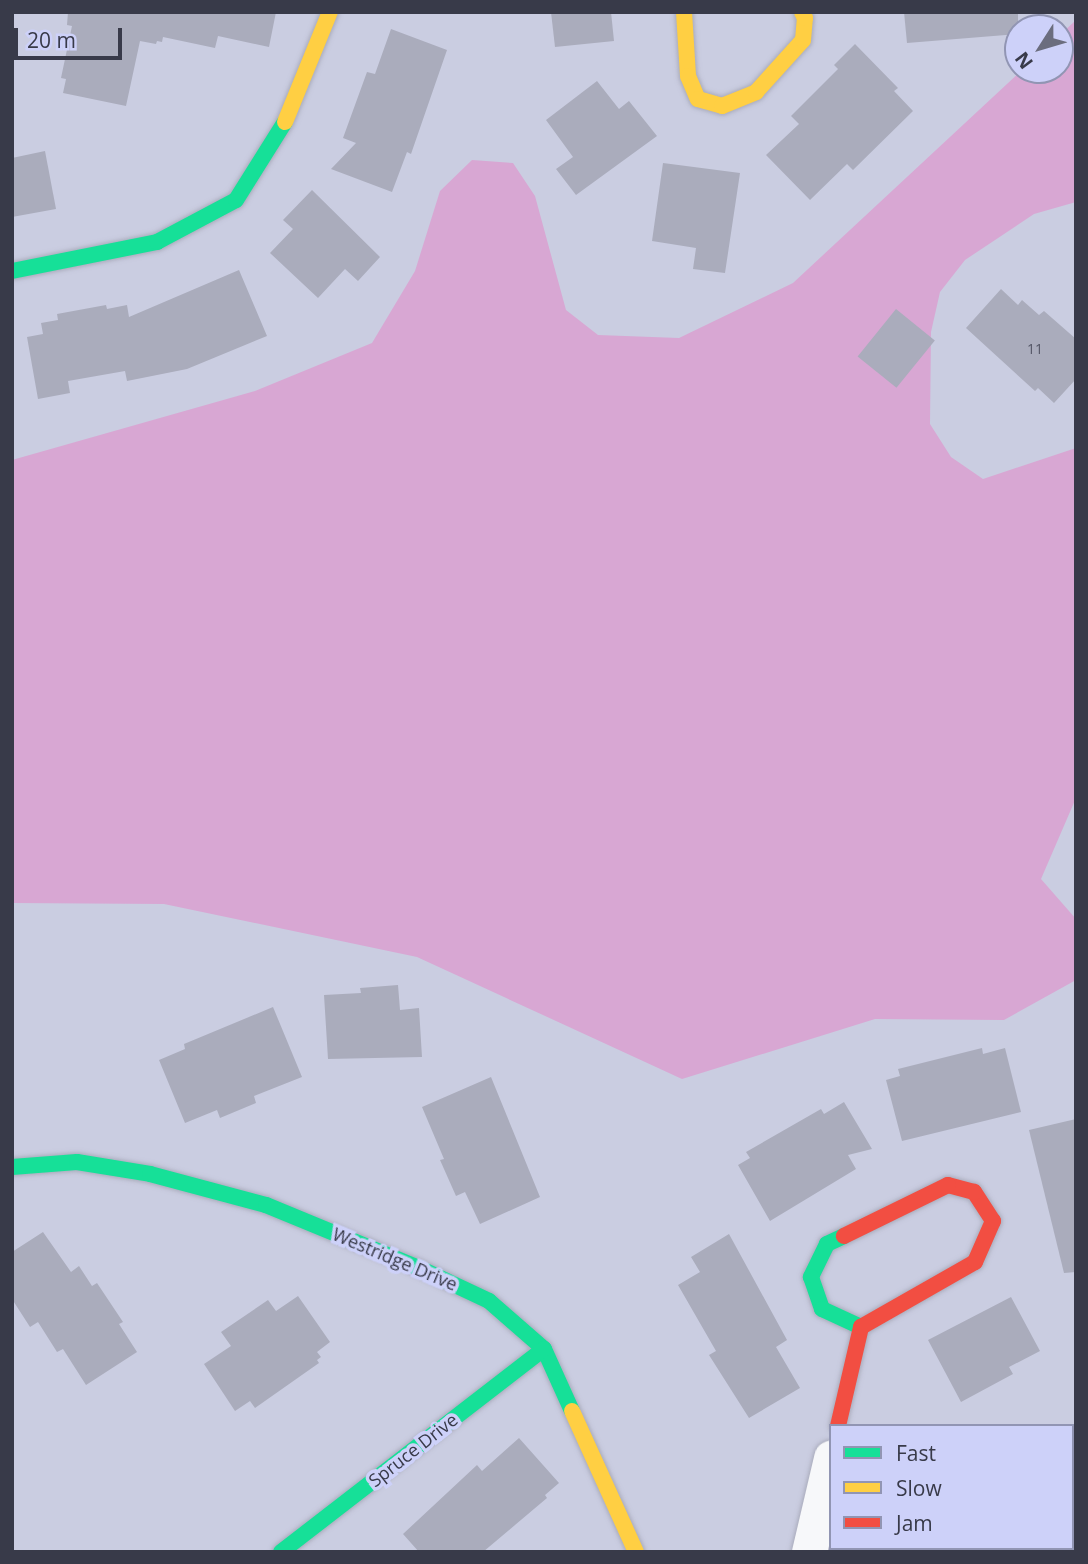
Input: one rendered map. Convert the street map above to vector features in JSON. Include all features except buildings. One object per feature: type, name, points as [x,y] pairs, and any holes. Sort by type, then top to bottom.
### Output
[{"type":"street","points":[[12,271],[157,243],[236,200],[283,128],[330,12]]},
{"type":"street","points":[[684,12],[688,76],[698,99],[722,106],[756,92],[803,40],[805,18],[802,12]]},
{"type":"street","name":"Westridge Drive","points":[[12,1167],[77,1162],[150,1174],[266,1205],[419,1268],[489,1301],[544,1349],[636,1552]]},
{"type":"street","points":[[838,1424],[861,1327],[975,1262],[993,1221],[974,1192],[947,1185],[827,1244],[811,1277],[822,1309],[861,1327]]},
{"type":"street","name":"Spruce Drive","points":[[281,1552],[544,1349]]},
{"type":"street","points":[[809,1552],[829,1467]]},
{"type":"shaded area","points":[[1076,20],[1076,202],[1034,214],[965,260],[940,292],[931,332],[930,424],[951,457],[983,479],[1076,448],[1076,798],[1041,879],[1076,919],[1076,980],[1004,1020],[875,1019],[682,1079],[417,957],[164,904],[12,903],[12,460],[255,391],[372,343],[415,271],[440,191],[472,160],[513,163],[535,196],[566,310],[598,335],[679,338],[793,283],[1007,84],[1074,84]]},
{"type":"traffic: fast","points":[[12,271],[157,242],[236,200],[285,122]]},
{"type":"traffic: fast","points":[[12,1167],[77,1162],[150,1174],[266,1205],[419,1268],[489,1301],[544,1349],[572,1411]]},
{"type":"traffic: fast","points":[[844,1236],[827,1244],[811,1277],[822,1309],[861,1327]]},
{"type":"traffic: fast","points":[[281,1552],[544,1349]]},
{"type":"traffic: slow","points":[[285,122],[330,12]]},
{"type":"traffic: slow","points":[[684,12],[688,76],[698,99],[722,106],[756,92],[803,40],[805,18],[802,12]]},
{"type":"traffic: slow","points":[[572,1411],[636,1552]]},
{"type":"traffic: jam","points":[[838,1424],[861,1327],[975,1262],[993,1221],[974,1192],[948,1185],[844,1236]]}]
